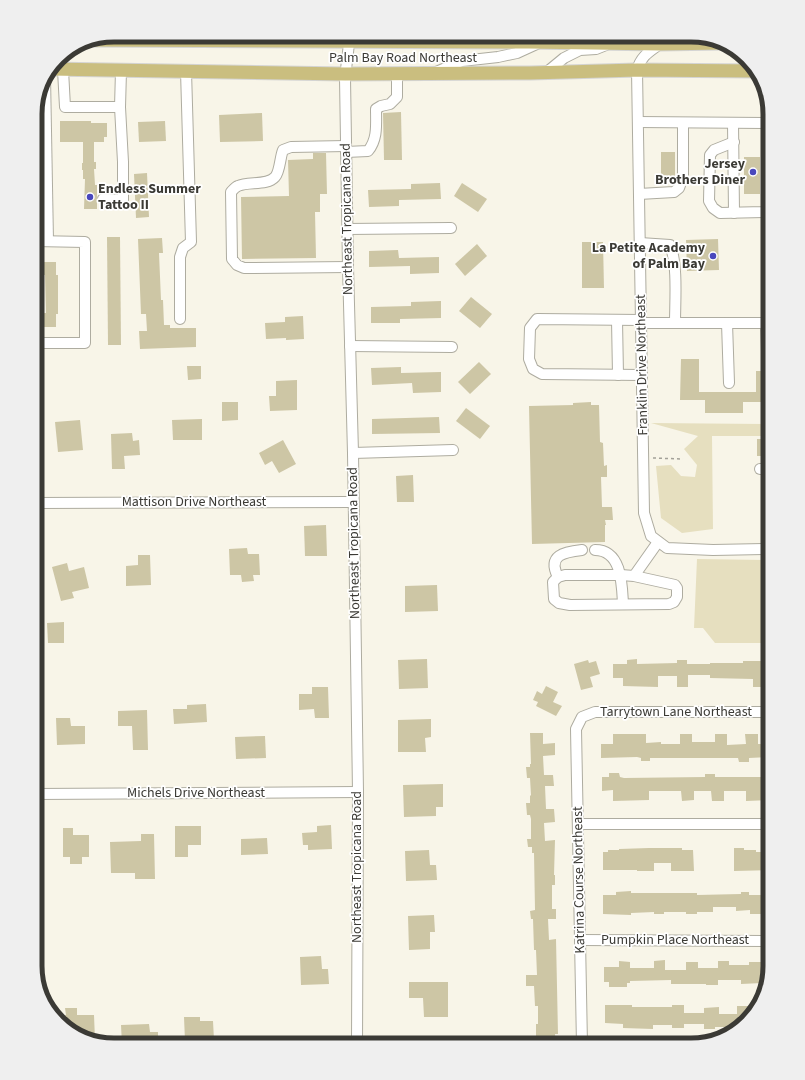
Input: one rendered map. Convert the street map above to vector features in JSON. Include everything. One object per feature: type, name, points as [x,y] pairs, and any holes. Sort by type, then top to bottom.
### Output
[{"type":"main road","name":"Palm Bay Road Northeast","points":[[594,42],[620,42]]},
{"type":"main road","name":"Palm Bay Road Northeast","points":[[653,42],[660,44],[706,43]]},
{"type":"main road","name":"Palm Bay Road Northeast","points":[[57,70],[345,74],[637,70],[749,71]]},
{"type":"street","name":"Northeast Tropicana Road","points":[[349,42],[345,74],[358,792],[357,1038]]},
{"type":"street","points":[[432,74],[462,61],[517,53],[536,42]]},
{"type":"street","points":[[547,72],[564,58],[580,50],[596,49],[612,43]]},
{"type":"street","points":[[637,70],[638,64],[645,54],[660,44]]},
{"type":"street","points":[[57,70],[65,107],[120,107]]},
{"type":"street","points":[[103,199],[123,200],[123,162],[120,107],[121,70]]},
{"type":"street","name":"Franklin Drive Northeast","points":[[637,70],[644,513],[651,536],[658,542]]},
{"type":"street","points":[[180,319],[180,257],[183,248],[191,242],[186,71]]},
{"type":"street","points":[[348,267],[244,268],[237,265],[232,259],[231,192],[237,186],[262,183],[275,177],[283,150],[291,147],[368,151],[376,135],[376,109],[390,104],[397,97],[397,74]]},
{"type":"street","points":[[45,92],[48,241]]},
{"type":"street","points":[[638,122],[763,123]]},
{"type":"street","points":[[639,194],[674,192],[679,188],[682,177],[683,123]]},
{"type":"street","points":[[733,123],[734,213]]},
{"type":"street","points":[[734,142],[714,150],[710,155],[709,202],[712,208],[720,213],[763,212]]},
{"type":"street","points":[[347,229],[451,228]]},
{"type":"street","points":[[42,241],[85,242],[84,343],[42,343]]},
{"type":"street","points":[[640,243],[670,245],[673,252],[675,323]]},
{"type":"street","points":[[642,375],[542,374],[533,369],[529,359],[530,328],[537,319],[617,320],[675,323],[763,323]]},
{"type":"street","points":[[617,320],[618,375]]},
{"type":"street","points":[[727,323],[729,383]]},
{"type":"street","points":[[350,346],[452,346]]},
{"type":"street","points":[[353,453],[453,450]]},
{"type":"street","name":"Mattison Drive Northeast","points":[[42,503],[353,502]]},
{"type":"street","points":[[634,576],[658,542],[667,548],[713,550],[763,549]]},
{"type":"street","points":[[558,577],[554,569],[556,559],[563,554],[582,550]]},
{"type":"street","points":[[595,550],[607,552],[612,556],[621,575],[623,604]]},
{"type":"street","points":[[564,575],[634,576],[675,585],[677,588],[677,597],[674,602],[669,604],[570,605],[559,603],[554,599],[553,582],[558,577],[564,575]]},
{"type":"street","name":"Tarrytown Lane Northeast","points":[[582,717],[595,712],[763,712]]},
{"type":"street","name":"Katrina Course Northeast","points":[[582,717],[576,729],[582,1038]]},
{"type":"street","name":"Michels Drive Northeast","points":[[42,794],[358,792]]},
{"type":"street","points":[[578,824],[763,824]]},
{"type":"street","name":"Pumpkin Place Northeast","points":[[580,940],[763,941]]},
{"type":"path","points":[[644,458],[683,459]]},
{"type":"shaded area","points":[[651,423],[763,424],[763,436],[712,436],[713,529],[682,533],[661,518],[656,466],[671,465],[681,476],[695,477],[697,465],[684,449],[698,436]]},
{"type":"shaded area","points":[[697,559],[763,560],[763,643],[715,643],[703,628],[694,628]]},
{"type":"building","points":[[401,112],[402,160],[384,160],[383,113]]},
{"type":"building","points":[[262,113],[263,141],[220,142],[219,115]]},
{"type":"building","points":[[60,121],[91,121],[91,123],[107,123],[107,137],[104,137],[104,142],[94,142],[94,162],[96,162],[96,169],[94,169],[95,185],[97,185],[97,209],[84,209],[85,179],[83,179],[82,170],[83,142],[60,142]]},
{"type":"building","points":[[165,121],[166,141],[139,142],[138,122]]},
{"type":"building","points":[[661,152],[675,152],[675,179],[661,179]]},
{"type":"building","points":[[313,153],[326,153],[327,194],[320,194],[320,212],[315,212],[316,258],[242,259],[241,197],[289,196],[288,160],[313,159]]},
{"type":"building","points":[[744,157],[760,157],[760,194],[744,194]]},
{"type":"building","points":[[147,173],[149,217],[136,218],[134,174]]},
{"type":"building","points":[[440,183],[441,199],[399,200],[399,206],[369,207],[368,190],[411,189],[411,184]]},
{"type":"building","points":[[462,183],[487,199],[478,212],[454,196]]},
{"type":"building","points":[[107,237],[120,237],[121,345],[108,345]]},
{"type":"building","points":[[162,238],[163,253],[159,253],[161,300],[163,300],[164,325],[170,325],[170,328],[196,328],[196,347],[140,349],[139,331],[147,331],[146,314],[141,314],[138,239]]},
{"type":"building","points":[[718,239],[719,270],[687,271],[686,240]]},
{"type":"building","points":[[582,242],[603,242],[604,288],[582,288]]},
{"type":"building","points":[[477,244],[487,256],[465,276],[455,264]]},
{"type":"building","points":[[398,250],[399,258],[439,257],[439,273],[410,274],[410,266],[369,267],[369,251]]},
{"type":"building","points":[[42,262],[56,262],[56,275],[58,275],[58,314],[56,314],[56,327],[42,327],[42,313],[46,313],[45,275],[42,275]]},
{"type":"building","points":[[471,297],[492,314],[480,328],[459,311]]},
{"type":"building","points":[[441,301],[441,318],[400,319],[400,323],[371,323],[371,307],[411,306],[411,302]]},
{"type":"building","points":[[303,316],[304,339],[266,339],[265,323],[285,322],[285,317]]},
{"type":"building","points":[[681,359],[699,359],[699,392],[756,392],[756,371],[762,371],[763,367],[763,402],[743,402],[743,413],[705,413],[705,400],[680,400]]},
{"type":"building","points":[[479,362],[491,374],[470,394],[458,382]]},
{"type":"building","points":[[187,366],[201,366],[201,379],[188,380]]},
{"type":"building","points":[[401,367],[401,373],[441,372],[441,392],[413,393],[412,383],[372,385],[371,368]]},
{"type":"building","points":[[297,380],[297,410],[270,411],[269,396],[276,396],[276,381]]},
{"type":"building","points":[[222,402],[238,402],[238,420],[222,421]]},
{"type":"building","points":[[591,402],[591,405],[599,405],[600,442],[603,443],[604,466],[607,465],[607,477],[601,477],[602,507],[612,507],[613,520],[605,520],[605,542],[532,544],[529,406],[573,405],[573,403]]},
{"type":"building","points":[[466,408],[490,426],[480,439],[456,421]]},
{"type":"building","points":[[439,417],[440,433],[372,434],[372,419]]},
{"type":"building","points":[[202,419],[202,440],[173,440],[172,420]]},
{"type":"building","points":[[80,420],[83,450],[58,452],[55,422]]},
{"type":"building","points":[[132,433],[133,441],[139,440],[140,455],[124,456],[125,469],[112,469],[111,434]]},
{"type":"building","points":[[757,439],[763,439],[763,456],[757,456]]},
{"type":"building","points":[[283,440],[296,464],[279,473],[272,461],[265,465],[259,453]]},
{"type":"building","points":[[413,475],[414,502],[397,502],[396,476]]},
{"type":"building","points":[[326,525],[327,556],[305,556],[304,526]]},
{"type":"building","points":[[247,548],[248,554],[259,554],[260,575],[253,575],[254,581],[242,582],[241,575],[230,575],[229,549]]},
{"type":"building","points":[[138,555],[150,555],[151,585],[126,586],[126,566],[138,565]]},
{"type":"building","points":[[67,563],[69,571],[84,567],[89,588],[72,592],[74,598],[61,601],[52,567]]},
{"type":"building","points":[[437,585],[438,611],[405,612],[405,586]]},
{"type":"building","points":[[64,622],[64,643],[48,643],[47,623]]},
{"type":"building","points":[[427,659],[428,688],[399,689],[398,660]]},
{"type":"building","points":[[637,659],[637,664],[677,663],[677,660],[687,660],[687,664],[743,663],[743,661],[763,661],[763,687],[753,687],[753,679],[710,678],[710,675],[688,675],[688,687],[677,687],[677,676],[658,676],[658,687],[623,686],[623,678],[613,678],[613,664],[627,664],[627,660]]},
{"type":"building","points":[[588,660],[589,663],[596,661],[600,674],[590,677],[593,687],[581,690],[574,664]]},
{"type":"building","points":[[546,686],[558,692],[553,702],[562,706],[556,716],[536,706],[538,702],[533,700],[537,691],[542,694]]},
{"type":"building","points":[[312,687],[328,687],[329,718],[315,718],[314,709],[299,710],[299,694],[312,694]]},
{"type":"building","points":[[206,704],[207,722],[174,724],[173,709],[187,709],[187,705]]},
{"type":"building","points":[[147,710],[148,750],[133,750],[132,726],[118,726],[118,711]]},
{"type":"building","points":[[56,718],[70,718],[71,726],[85,726],[85,744],[57,745]]},
{"type":"building","points":[[431,719],[431,737],[425,738],[426,752],[398,752],[398,720]]},
{"type":"building","points":[[530,733],[543,733],[543,744],[555,743],[555,755],[543,756],[544,775],[553,775],[554,786],[545,786],[546,809],[554,809],[555,822],[544,823],[545,841],[555,840],[555,885],[552,885],[552,909],[556,909],[556,919],[548,919],[549,940],[556,939],[558,1034],[555,1034],[555,1038],[536,1038],[538,1006],[535,1006],[534,986],[526,986],[526,975],[537,975],[536,950],[534,950],[533,919],[531,919],[530,911],[535,910],[534,853],[532,853],[532,847],[528,847],[527,839],[531,839],[531,819],[530,815],[527,815],[526,803],[530,803],[531,795],[530,778],[527,778],[526,767],[530,767]]},
{"type":"building","points":[[613,734],[646,734],[646,743],[661,742],[661,744],[680,744],[680,734],[692,734],[692,742],[715,742],[715,734],[727,734],[727,745],[746,744],[745,734],[758,734],[758,744],[763,744],[763,757],[749,758],[749,762],[739,762],[738,758],[650,758],[650,761],[641,761],[641,758],[637,757],[601,758],[601,744],[613,744]]},
{"type":"building","points":[[265,736],[266,758],[236,759],[235,737]]},
{"type":"building","points":[[609,773],[619,773],[620,777],[624,778],[705,777],[705,774],[715,774],[715,777],[763,777],[763,800],[746,801],[746,791],[724,791],[724,801],[712,801],[711,791],[694,791],[694,800],[682,801],[681,791],[649,791],[649,800],[613,801],[613,790],[602,791],[602,777],[609,777]]},
{"type":"building","points":[[443,784],[443,807],[436,807],[436,816],[404,817],[403,785]]},
{"type":"building","points":[[331,825],[332,849],[308,850],[308,845],[303,845],[302,833],[317,832],[317,826]]},
{"type":"building","points":[[175,826],[201,826],[201,845],[188,845],[188,857],[175,857]]},
{"type":"building","points":[[63,828],[73,828],[73,835],[89,835],[89,857],[82,857],[82,864],[70,864],[70,857],[63,857]]},
{"type":"building","points":[[141,834],[154,834],[155,879],[135,879],[135,873],[111,873],[110,842],[141,841]]},
{"type":"building","points":[[267,838],[268,854],[241,855],[241,839]]},
{"type":"building","points":[[682,848],[682,850],[693,850],[694,871],[671,871],[671,863],[654,863],[654,871],[603,870],[603,852],[619,849]]},
{"type":"building","points":[[734,848],[756,850],[756,852],[761,852],[761,855],[763,855],[763,870],[734,871]]},
{"type":"building","points":[[429,850],[430,865],[436,865],[437,880],[406,881],[405,851]]},
{"type":"building","points":[[631,891],[631,893],[697,893],[697,895],[741,894],[741,892],[749,892],[749,895],[761,895],[761,914],[750,914],[750,910],[736,911],[736,907],[713,907],[713,912],[697,912],[697,914],[686,914],[686,912],[664,912],[664,914],[654,914],[654,912],[631,913],[631,915],[603,914],[603,895],[616,895],[616,892]]},
{"type":"building","points":[[434,915],[435,932],[430,932],[430,949],[409,950],[408,916]]},
{"type":"building","points":[[321,956],[322,969],[328,969],[329,984],[301,985],[300,957]]},
{"type":"building","points":[[665,960],[665,970],[686,970],[686,962],[698,962],[698,968],[718,968],[718,961],[729,961],[729,965],[749,965],[749,962],[762,962],[761,983],[741,984],[741,980],[718,980],[718,985],[706,985],[671,984],[671,980],[630,981],[630,983],[627,983],[627,987],[609,987],[609,982],[604,982],[604,967],[619,967],[619,961],[630,962],[630,968],[654,968],[654,961]]},
{"type":"building","points":[[409,982],[448,982],[448,1017],[424,1017],[423,998],[409,998]]},
{"type":"building","points":[[605,1005],[672,1007],[672,1005],[684,1005],[684,1013],[704,1013],[704,1008],[719,1007],[719,1014],[737,1014],[737,1006],[751,1006],[731,1026],[715,1027],[715,1029],[704,1029],[704,1024],[684,1024],[684,1028],[672,1028],[672,1025],[653,1025],[653,1029],[623,1028],[623,1024],[605,1023]]},
{"type":"building","points":[[65,1008],[77,1008],[77,1015],[94,1015],[95,1036],[78,1028],[62,1015],[66,1015]]},
{"type":"building","points":[[184,1017],[200,1017],[200,1021],[213,1021],[214,1038],[185,1038]]},
{"type":"building","points":[[149,1024],[150,1032],[158,1032],[158,1038],[122,1038],[121,1025]]},
{"type":"place","name":"Jersey Brothers Diner","points":[[753,172]]},
{"type":"place","name":"Endless Summer Tattoo II","points":[[90,197]]},
{"type":"place","name":"La Petite Academy of Palm Bay","points":[[713,256]]}]
